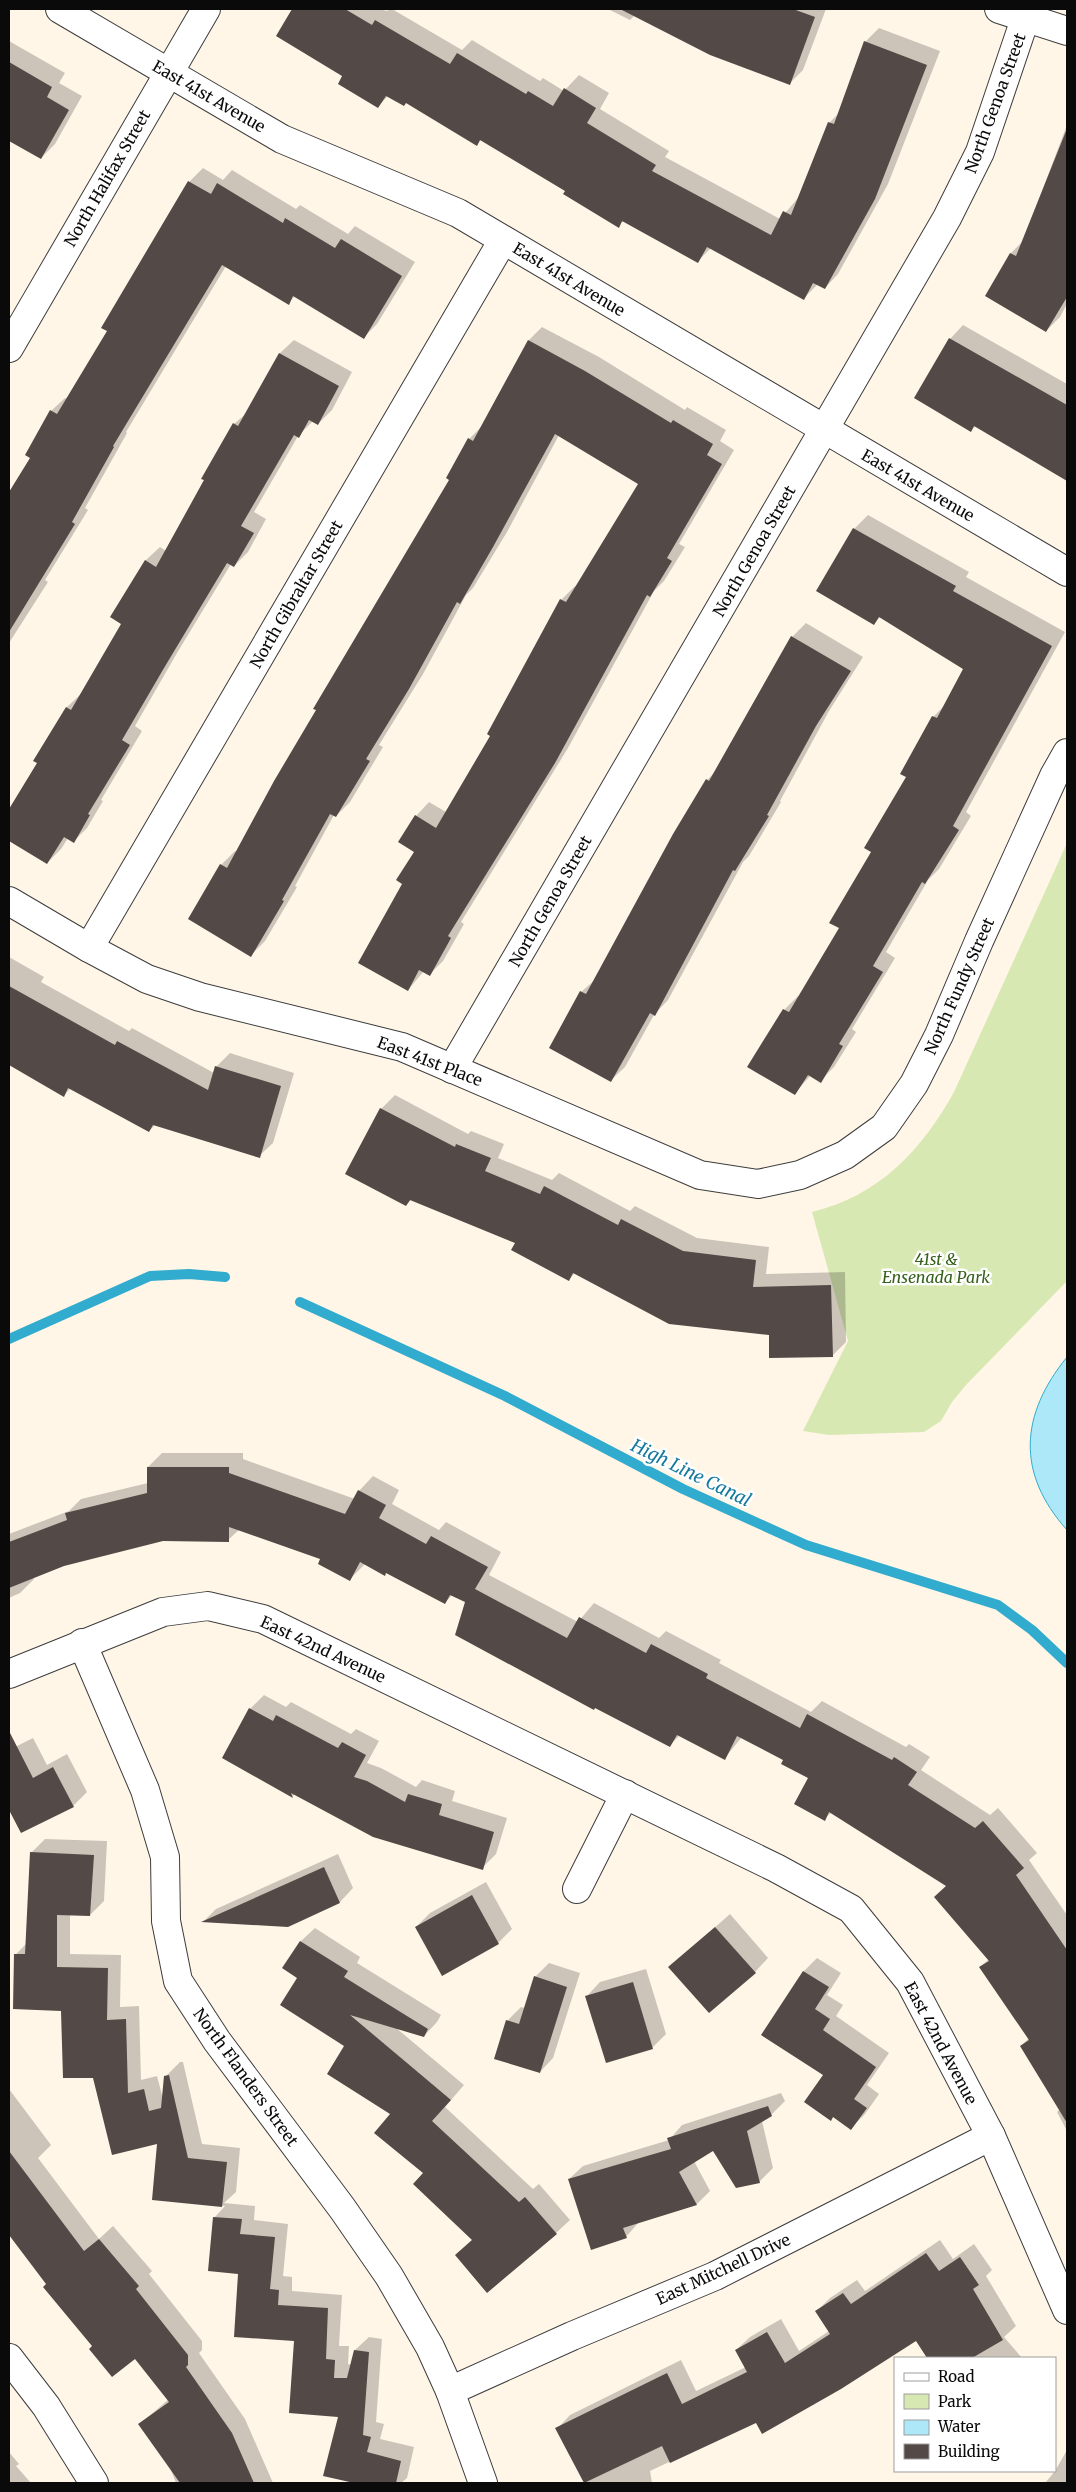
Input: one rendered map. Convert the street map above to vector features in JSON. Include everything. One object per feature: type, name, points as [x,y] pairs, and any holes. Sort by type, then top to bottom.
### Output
[{"type":"street","name":"East 41st Avenue","points":[[60,9],[282,139],[458,213],[1067,572]]},
{"type":"street","name":"North Halifax Street","points":[[9,348],[206,9]]},
{"type":"street","points":[[999,9],[1067,31]]},
{"type":"street","name":"North Genoa Street","points":[[452,1069],[947,218],[976,160],[1026,18]]},
{"type":"street","name":"North Gibraltar Street","points":[[89,948],[503,240]]},
{"type":"street","name":"North Fundy Street","points":[[800,1175],[845,1155],[884,1127],[914,1084],[939,1035],[978,941],[1050,784],[1067,753]]},
{"type":"street","name":"East 41st Place","points":[[9,901],[89,948],[147,979],[200,997],[402,1046],[549,1109],[648,1155],[700,1176],[758,1184],[800,1175]]},
{"type":"street","name":"East 42nd Avenue","points":[[9,1674],[163,1612],[208,1606],[263,1619],[776,1868],[851,1909],[910,1982],[991,2136],[1067,2310]]},
{"type":"street","name":"North Flanders Street","points":[[82,1644],[144,1790],[165,1857],[166,1921],[178,1981],[217,2041],[342,2208],[389,2276],[430,2347],[450,2391],[483,2483]]},
{"type":"street","points":[[577,1890],[624,1794]]},
{"type":"street","name":"East Mitchell Drive","points":[[450,2391],[572,2336],[715,2276],[991,2136]]},
{"type":"street","points":[[9,2358],[46,2406],[94,2483]]},
{"type":"green space","name":"41st & Ensenada Park","points":[[1067,843],[1067,1281],[966,1385],[952,1402],[941,1421],[924,1432],[829,1435],[803,1431],[848,1341],[812,1212],[858,1194],[878,1182],[896,1168],[912,1151],[941,1113],[954,1092]]},
{"type":"water","points":[[1067,1357],[1067,1530],[1050,1509],[1039,1487],[1032,1466],[1030,1444],[1033,1422],[1040,1400],[1051,1379]]},
{"type":"building","points":[[292,9],[345,9],[372,25],[375,20],[450,64],[457,53],[526,94],[528,91],[553,106],[564,88],[596,108],[587,123],[656,165],[652,171],[771,235],[783,211],[791,215],[828,122],[834,124],[864,41],[927,65],[875,199],[825,289],[813,283],[804,300],[707,247],[698,263],[622,221],[619,228],[563,194],[565,191],[480,140],[477,146],[406,103],[404,106],[386,96],[378,108],[338,84],[342,76],[276,36]]},
{"type":"building","points":[[620,9],[793,9],[815,17],[790,85],[710,55]]},
{"type":"building","points":[[9,62],[52,87],[47,97],[69,110],[41,159],[9,141]]},
{"type":"building","points":[[1066,131],[1067,297],[1046,332],[985,296],[1010,253],[1016,256]]},
{"type":"building","points":[[188,181],[211,194],[217,183],[283,223],[285,218],[335,248],[341,239],[402,276],[364,339],[293,296],[289,305],[222,265],[113,446],[72,522],[75,524],[9,632],[9,492],[30,458],[25,455],[50,410],[57,414],[107,331],[101,328]]},
{"type":"building","points":[[949,338],[1067,405],[1067,481],[974,426],[971,432],[914,398]]},
{"type":"building","points":[[528,340],[585,371],[671,423],[673,420],[713,444],[707,455],[722,464],[667,558],[672,561],[650,597],[647,595],[555,763],[448,936],[451,938],[430,976],[419,970],[408,991],[358,963],[402,884],[396,880],[414,852],[398,842],[415,815],[436,828],[490,736],[487,734],[560,599],[566,602],[638,484],[555,434],[460,604],[457,602],[409,689],[366,759],[370,761],[336,817],[330,814],[282,900],[284,901],[251,957],[188,919],[220,864],[227,868],[274,781],[316,710],[313,709],[449,480],[446,478],[468,438],[473,441]]},
{"type":"building","points":[[279,353],[339,386],[318,425],[309,420],[299,438],[294,435],[241,526],[254,533],[234,567],[227,563],[122,740],[130,745],[88,814],[90,815],[74,843],[64,837],[47,864],[9,841],[9,809],[37,763],[33,761],[66,707],[71,710],[121,624],[110,617],[145,560],[156,567],[204,480],[201,479],[233,423],[238,426]]},
{"type":"building","points":[[853,528],[956,586],[953,591],[1052,646],[953,826],[959,830],[925,884],[922,882],[873,966],[883,972],[839,1044],[843,1046],[821,1083],[808,1075],[795,1095],[747,1067],[783,1009],[789,1012],[839,928],[829,923],[871,852],[864,848],[906,777],[900,774],[932,716],[937,718],[963,669],[879,617],[874,625],[816,591]]},
{"type":"building","points":[[791,636],[851,671],[816,726],[767,815],[769,816],[735,871],[733,870],[655,1016],[650,1013],[611,1082],[549,1048],[580,991],[586,994],[673,834],[706,779],[709,781]]},
{"type":"building","points":[[9,986],[115,1045],[117,1041],[208,1090],[215,1066],[281,1086],[260,1158],[153,1125],[149,1132],[68,1088],[64,1097],[9,1065]]},
{"type":"building","points":[[380,1108],[455,1147],[456,1144],[491,1158],[485,1171],[540,1194],[544,1186],[618,1225],[621,1219],[683,1251],[756,1260],[753,1287],[831,1285],[833,1357],[769,1358],[769,1335],[669,1324],[573,1273],[569,1281],[511,1250],[515,1243],[410,1200],[406,1206],[345,1174]]},
{"type":"building","points":[[147,1467],[229,1467],[229,1473],[345,1514],[358,1490],[386,1505],[379,1518],[426,1544],[431,1536],[488,1567],[475,1589],[567,1638],[579,1617],[646,1653],[651,1644],[708,1674],[706,1678],[800,1728],[807,1714],[892,1760],[894,1757],[917,1772],[908,1785],[975,1828],[983,1821],[1024,1868],[1016,1875],[1067,1950],[1067,2123],[1020,2046],[1029,2040],[979,1967],[989,1961],[934,1897],[946,1886],[829,1812],[825,1821],[794,1804],[808,1778],[781,1764],[783,1760],[737,1736],[725,1760],[677,1735],[670,1747],[595,1708],[594,1710],[455,1635],[465,1602],[450,1595],[445,1604],[386,1573],[385,1576],[360,1562],[350,1581],[318,1564],[320,1559],[229,1527],[229,1542],[163,1541],[64,1566],[9,1588],[9,1542],[67,1520],[65,1513],[147,1493]]},
{"type":"building","points":[[249,1708],[273,1721],[276,1715],[338,1748],[342,1742],[366,1755],[354,1777],[367,1781],[405,1802],[408,1794],[442,1804],[439,1815],[494,1832],[483,1870],[373,1837],[291,1793],[293,1798],[222,1758]]},
{"type":"building","points":[[9,1731],[33,1778],[53,1767],[74,1807],[21,1833],[9,1810]]},
{"type":"building","points":[[30,1852],[94,1855],[90,1916],[57,1915],[57,1967],[108,1968],[107,2020],[126,2019],[128,2093],[144,2089],[149,2111],[161,2108],[164,2076],[169,2075],[188,2158],[227,2162],[222,2207],[152,2200],[157,2144],[112,2155],[93,2078],[63,2078],[61,2011],[13,2009],[14,1954],[25,1954]]},
{"type":"building","points":[[324,1867],[340,1903],[288,1927],[201,1922]]},
{"type":"building","points":[[472,1895],[499,1944],[442,1976],[415,1927]]},
{"type":"building","points":[[715,1927],[756,1973],[709,2013],[668,1967]]},
{"type":"building","points":[[300,1941],[348,1971],[344,1977],[428,2029],[424,2037],[350,2015],[451,2100],[432,2121],[519,2202],[525,2197],[557,2234],[487,2293],[455,2255],[472,2240],[413,2184],[423,2173],[374,2133],[390,2114],[327,2074],[344,2046],[280,2005],[297,1978],[282,1968]]},
{"type":"building","points":[[803,1971],[829,1987],[815,2009],[830,2019],[823,2030],[876,2067],[854,2099],[867,2108],[851,2130],[833,2117],[831,2121],[804,2102],[823,2075],[761,2035]]},
{"type":"building","points":[[534,1976],[567,1987],[540,2073],[494,2059],[506,2020],[519,2024]]},
{"type":"building","points":[[633,1982],[653,2049],[606,2063],[585,1996]]},
{"type":"building","points":[[768,2106],[772,2116],[747,2131],[760,2183],[736,2188],[713,2151],[679,2172],[697,2205],[623,2228],[627,2238],[591,2250],[568,2179],[671,2149],[667,2138]]},
{"type":"building","points":[[9,2151],[84,2251],[99,2239],[139,2286],[136,2289],[188,2355],[188,2365],[186,2367],[232,2433],[254,2483],[180,2483],[138,2424],[169,2402],[135,2359],[112,2377],[89,2349],[92,2346],[43,2287],[46,2284],[9,2235]]},
{"type":"building","points":[[213,2217],[242,2219],[240,2234],[275,2237],[270,2289],[279,2290],[278,2305],[328,2308],[326,2359],[335,2360],[334,2378],[347,2378],[354,2350],[369,2352],[363,2435],[371,2437],[367,2452],[401,2461],[396,2483],[354,2483],[323,2476],[338,2417],[289,2413],[294,2341],[234,2337],[238,2274],[208,2271]]},
{"type":"building","points":[[926,2253],[939,2271],[960,2257],[979,2285],[973,2289],[1003,2340],[974,2357],[926,2357],[916,2341],[841,2389],[762,2434],[756,2423],[670,2463],[662,2446],[584,2483],[555,2428],[667,2373],[682,2404],[747,2372],[735,2350],[767,2332],[785,2363],[830,2334],[815,2311],[843,2293],[851,2304]]},
{"type":"waterway","name":"High Line Canal","points":[[9,1339],[150,1276],[189,1274],[225,1277]]},
{"type":"waterway","name":"High Line Canal","points":[[300,1302],[505,1396],[683,1489],[806,1545],[998,1605],[1032,1630],[1067,1663]]}]
